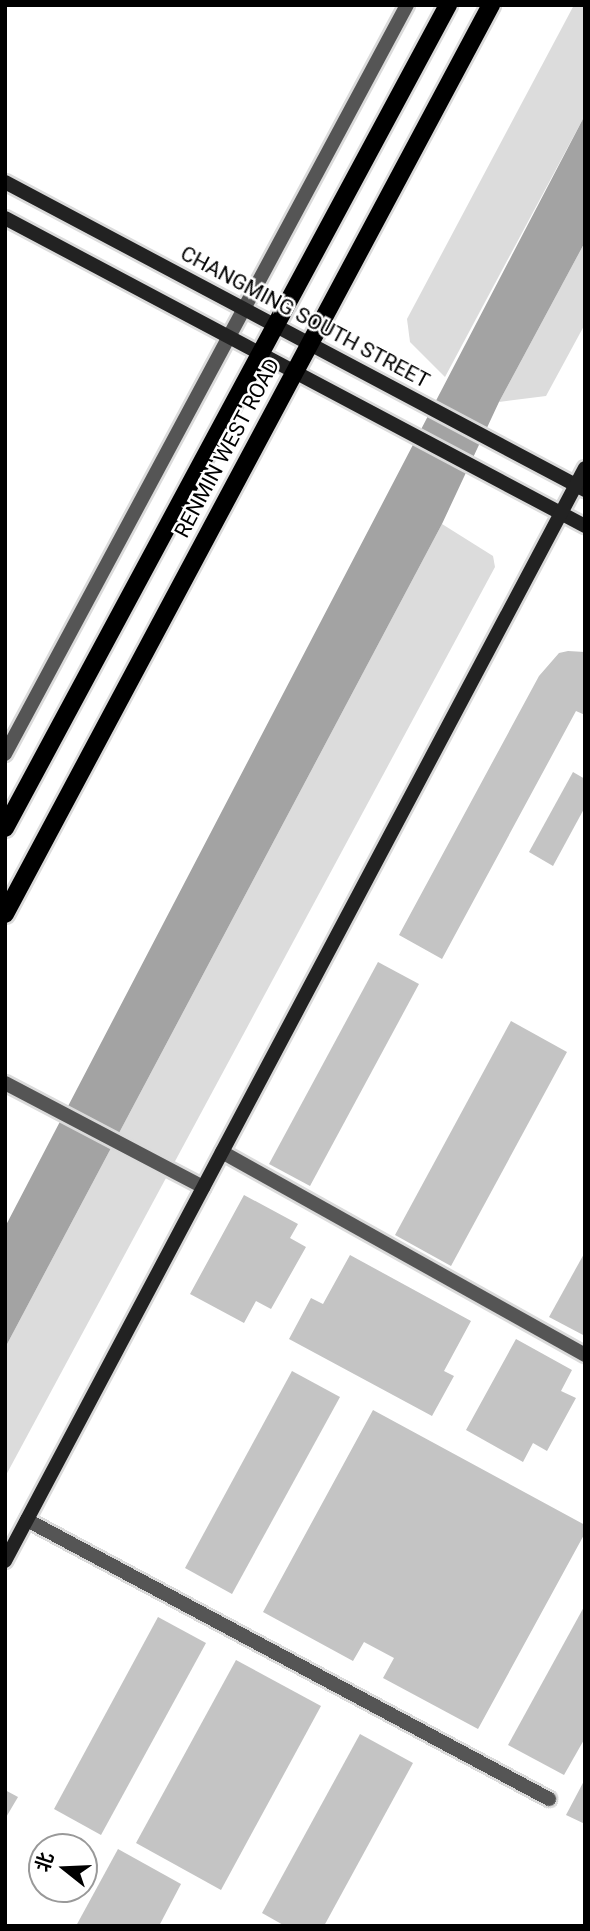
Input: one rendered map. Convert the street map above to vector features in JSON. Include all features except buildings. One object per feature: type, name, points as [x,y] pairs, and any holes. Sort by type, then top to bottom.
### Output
[{"type":"main road","name":"RENMIN WEST ROAD","points":[[5,828],[448,5]]},
{"type":"main road","name":"RENMIN WEST ROAD","points":[[5,914],[491,5]]},
{"type":"main road","name":"CHANGMING SOUTH STREET","points":[[5,182],[580,488]]},
{"type":"main road","points":[[5,218],[585,526]]},
{"type":"main road","points":[[5,1561],[561,513],[580,488],[585,468]]},
{"type":"street","points":[[5,754],[407,5]]},
{"type":"street","points":[[5,1083],[203,1187]]},
{"type":"street","points":[[222,1152],[585,1355]]},
{"type":"street","points":[[27,1520],[549,1799]]},
{"type":"shaded area","points":[[574,5],[585,5],[585,115],[445,377],[410,342],[407,319]]},
{"type":"shaded area","points":[[585,115],[585,242],[499,402],[442,524],[5,1348],[5,1227]]},
{"type":"shaded area","points":[[585,242],[585,324],[546,396],[499,402]]},
{"type":"shaded area","points":[[442,524],[493,556],[495,567],[5,1477],[5,1348]]}]
